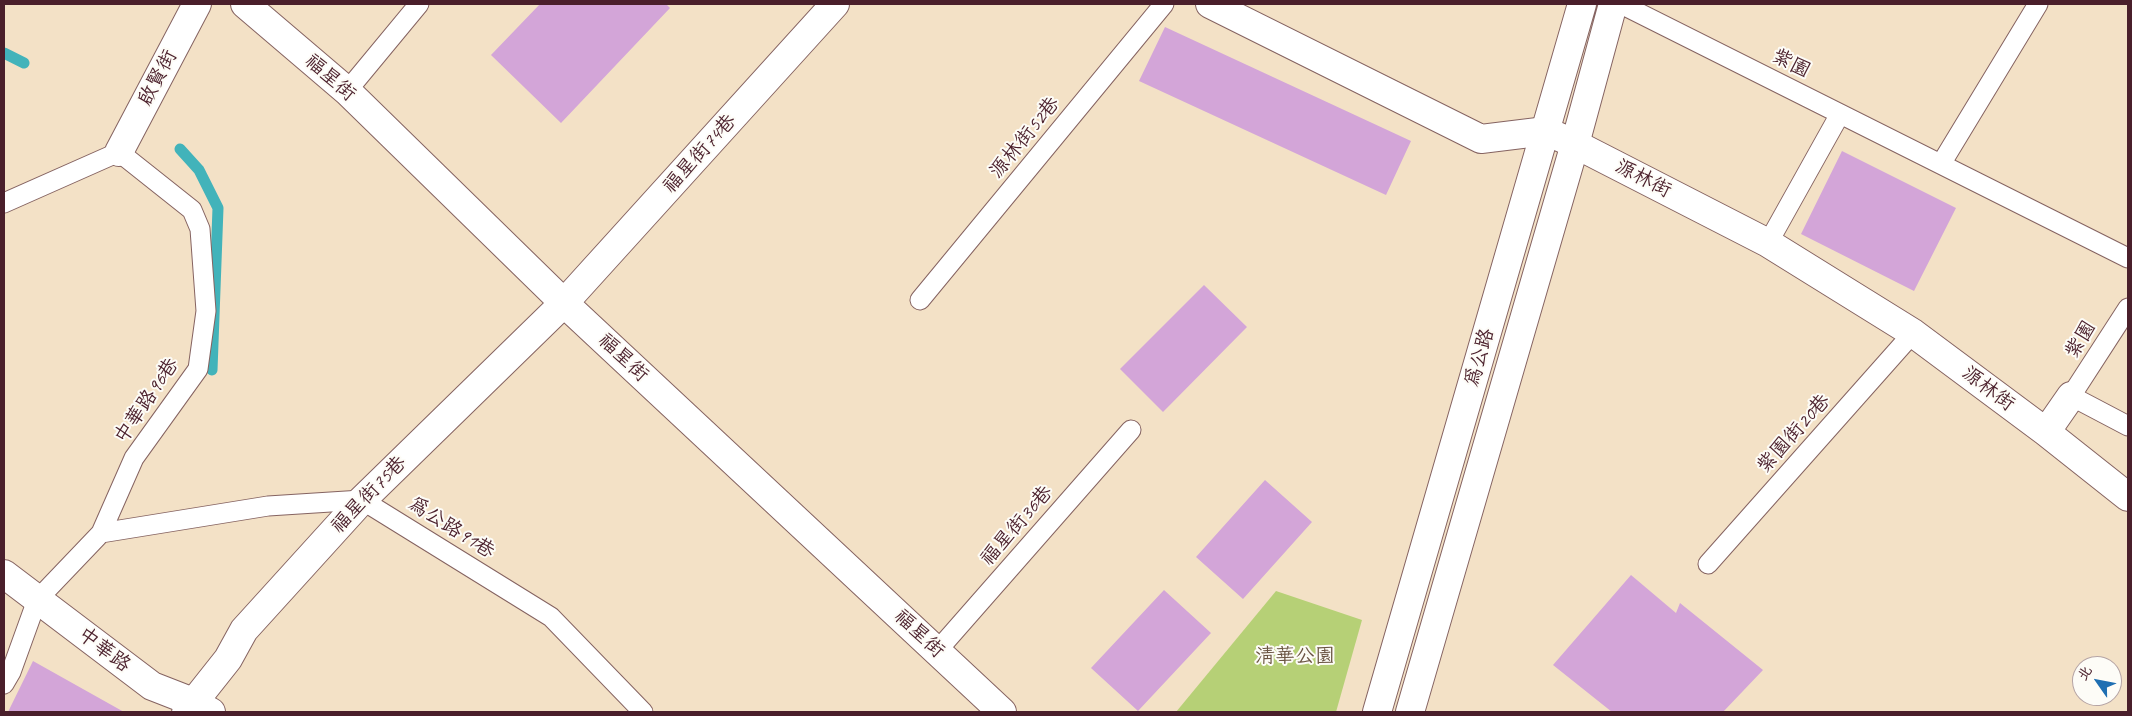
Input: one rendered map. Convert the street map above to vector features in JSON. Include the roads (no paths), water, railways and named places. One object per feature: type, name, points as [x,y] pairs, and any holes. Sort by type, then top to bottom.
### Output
[{"type":"street","name":"啟賢街","points":[[119,152],[197,4]]},
{"type":"street","name":"福星街","points":[[244,4],[347,92],[564,303],[1002,712]]},
{"type":"street","name":"福星街74巷","points":[[564,303],[835,4]]},
{"type":"street","points":[[1210,4],[1481,139],[1546,131]]},
{"type":"street","name":"為公路","points":[[1377,712],[1582,4]]},
{"type":"street","name":"為公路","points":[[1410,712],[1575,144],[1613,4]]},
{"type":"street","name":"源林街","points":[[1546,131],[1768,243],[1914,333],[2046,432],[2128,497]]},
{"type":"street","name":"福星街75巷","points":[[197,709],[244,630],[362,500],[564,303]]},
{"type":"street","points":[[2046,432],[2071,396]]},
{"type":"street","name":"中華路","points":[[4,574],[152,686],[197,709]]},
{"type":"lane","points":[[347,92],[419,4]]},
{"type":"lane","name":"源林街52巷","points":[[920,300],[1164,4]]},
{"type":"lane","name":"紫園","points":[[1621,4],[2128,258]]},
{"type":"lane","points":[[1941,164],[2038,4]]},
{"type":"lane","points":[[1768,243],[1840,114]]},
{"type":"lane","points":[[4,203],[119,152]]},
{"type":"lane","name":"中華路96巷","points":[[102,533],[134,458],[198,369],[206,311],[200,229],[192,210],[119,152]]},
{"type":"lane","name":"紫園","points":[[2071,396],[2128,308]]},
{"type":"lane","name":"紫園街20巷","points":[[1708,564],[1914,333]]},
{"type":"lane","points":[[2071,396],[2128,426]]},
{"type":"lane","name":"福星街36巷","points":[[937,651],[1131,430]]},
{"type":"lane","points":[[6,675],[37,600],[102,533],[268,506],[362,500]]},
{"type":"lane","name":"為公路91巷","points":[[362,500],[551,617],[643,712]]},
{"type":"waterway","points":[[4,53],[24,63]]},
{"type":"waterway","points":[[180,149],[199,170],[218,208],[212,370]]},
{"type":"park label","name":"清華公園","points":[[1295,657]]}]
